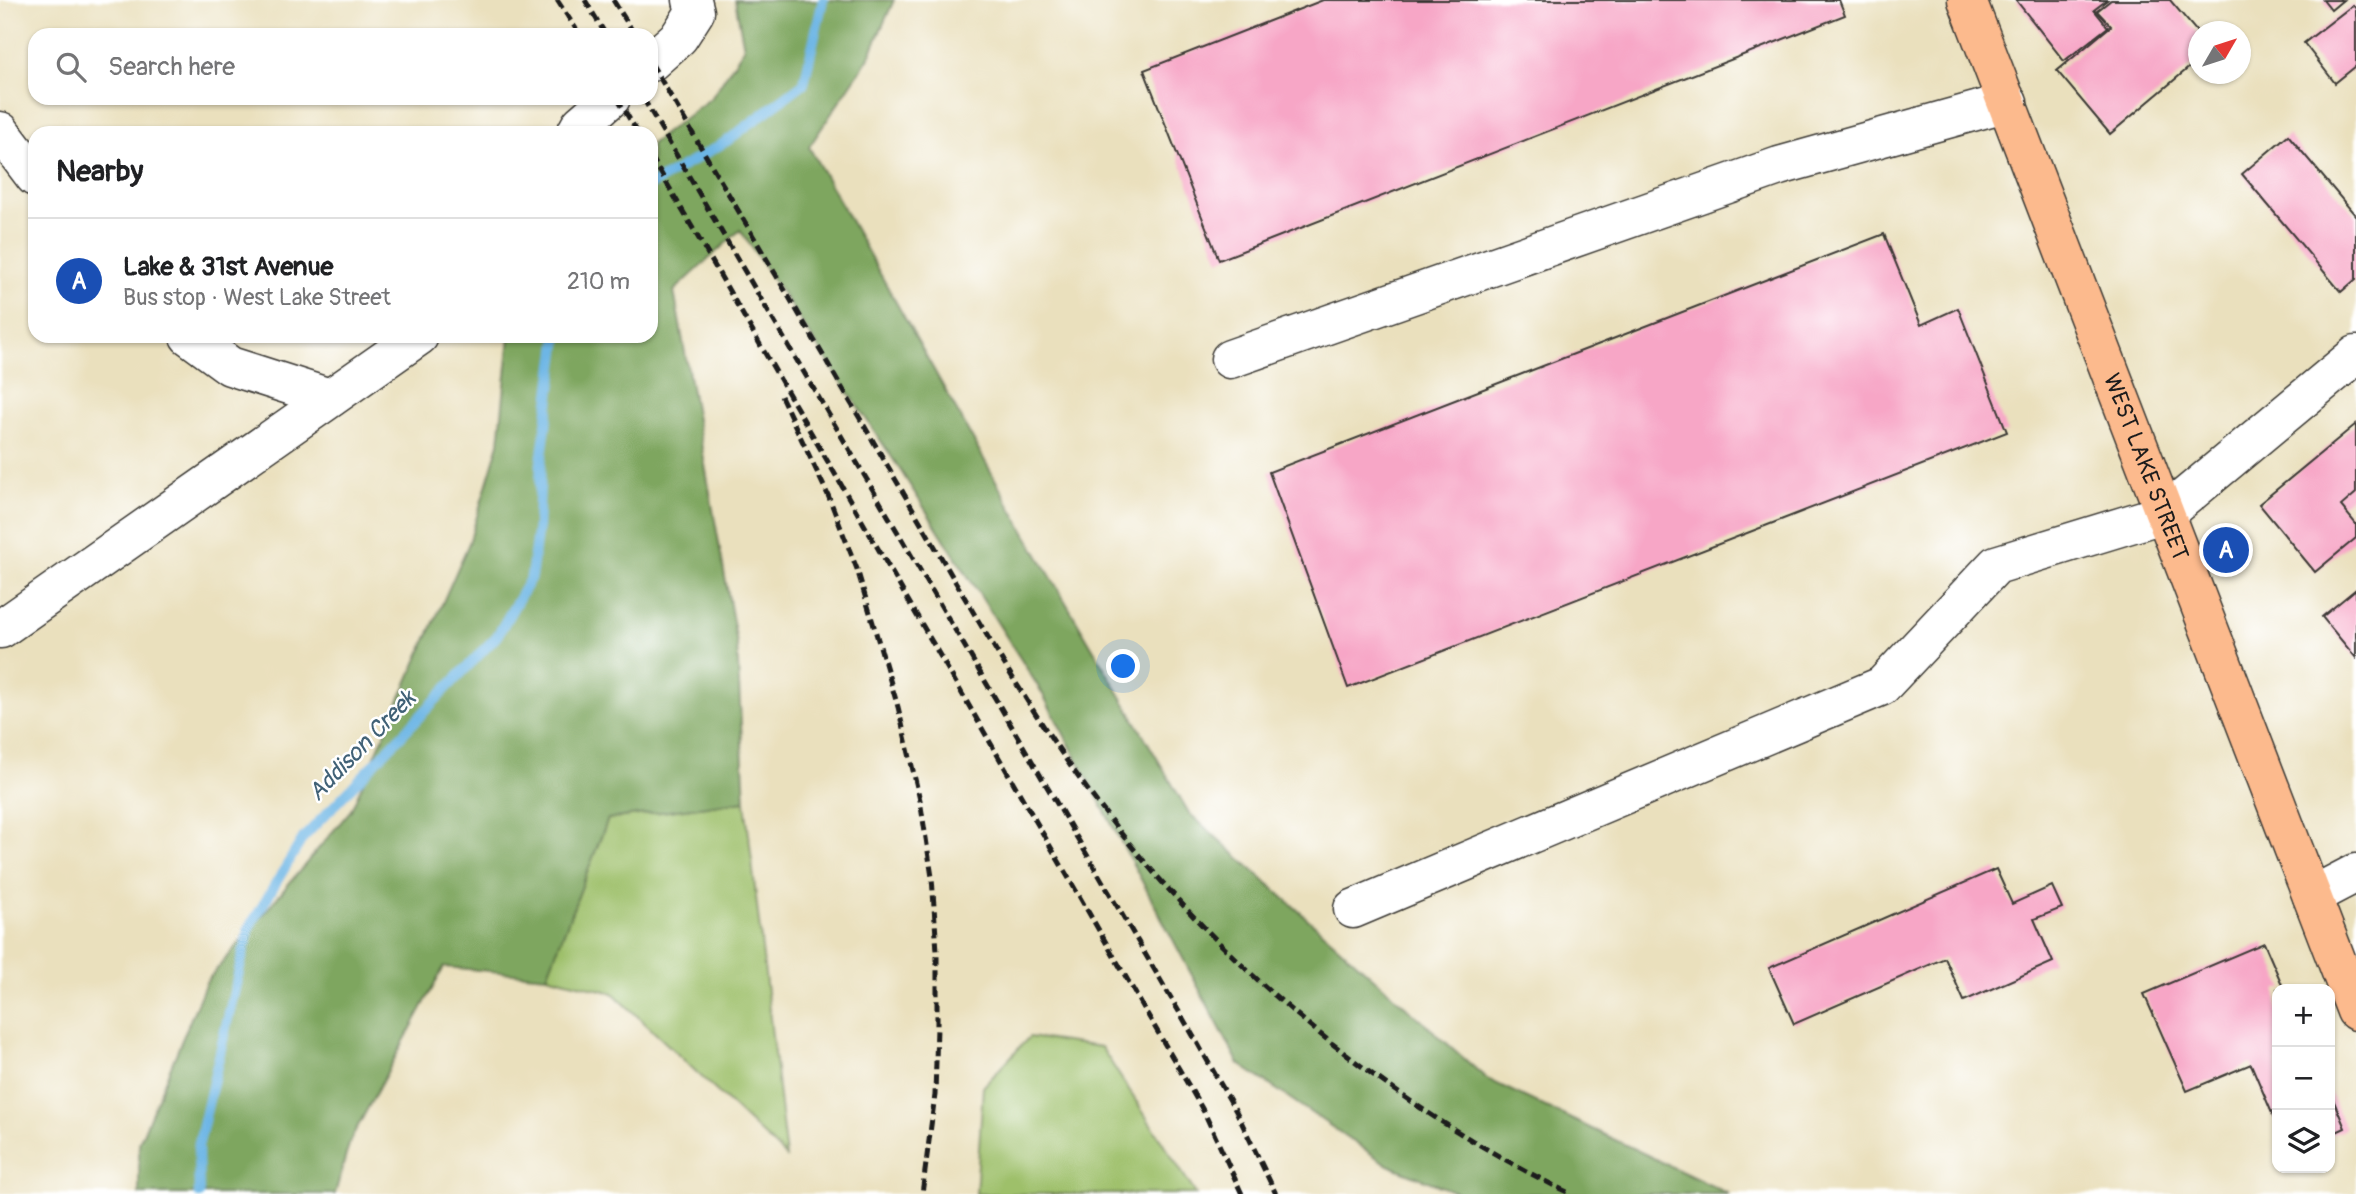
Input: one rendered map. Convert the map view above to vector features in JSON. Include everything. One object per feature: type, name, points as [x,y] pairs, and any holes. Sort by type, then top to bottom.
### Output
[{"type":"main road","name":"WEST LAKE STREET","points":[[1967,0],[2356,1011]]},
{"type":"street","points":[[658,56],[680,37],[695,12],[692,0]]},
{"type":"street","points":[[1230,359],[1779,166],[2008,102]]},
{"type":"street","points":[[580,126],[603,105]]},
{"type":"street","points":[[0,131],[28,168]]},
{"type":"street","points":[[199,343],[230,366],[330,398]]},
{"type":"street","points":[[1,629],[409,343]]},
{"type":"street","points":[[1353,909],[1882,686],[1996,565],[2166,513],[2356,355]]},
{"type":"street","points":[[2312,896],[2356,873]]},
{"type":"green space","points":[[735,0],[894,0],[868,59],[809,147],[1023,529],[1189,813],[1487,1079],[1729,1194],[1460,1194],[1388,1165],[1239,1064],[1041,691],[897,465],[740,230],[674,291],[737,644],[745,801],[608,819],[547,976],[444,967],[350,1141],[335,1194],[139,1194],[139,1143],[206,982],[351,810],[469,543],[499,443],[509,343],[658,343],[658,139],[712,97],[744,48]]},
{"type":"green space","points":[[745,801],[786,1157],[613,993],[547,976],[608,819]]},
{"type":"green space","points":[[1029,1037],[1101,1047],[1196,1194],[976,1194],[983,1087]]},
{"type":"building","points":[[1323,0],[1839,0],[1845,15],[1219,260],[1144,70]]},
{"type":"building","points":[[2016,0],[2107,0],[2094,10],[2108,27],[2064,61]]},
{"type":"building","points":[[2111,0],[2170,0],[2188,21],[2188,68],[2110,134],[2057,71],[2111,26],[2097,11]]},
{"type":"building","points":[[2323,0],[2343,0],[2331,10]]},
{"type":"building","points":[[2353,5],[2356,9],[2356,66],[2335,83],[2304,43]]},
{"type":"building","points":[[2288,135],[2356,216],[2356,279],[2341,292],[2242,174]]},
{"type":"building","points":[[1884,234],[1921,325],[1958,308],[2007,432],[1348,688],[1269,472]]},
{"type":"building","points":[[2356,424],[2356,493],[2341,506],[2356,524],[2356,538],[2315,572],[2259,504]]},
{"type":"building","points":[[2356,589],[2356,658],[2322,617]]},
{"type":"building","points":[[1996,869],[2012,904],[2052,886],[2062,908],[2034,919],[2053,962],[1964,1001],[1945,958],[1794,1024],[1769,968]]},
{"type":"building","points":[[2264,943],[2282,984],[2272,984],[2272,1113],[2251,1064],[2187,1091],[2144,994]]},
{"type":"building","points":[[2335,1104],[2345,1128],[2335,1133]]},
{"type":"waterway","name":"Addison Creek","points":[[658,181],[727,141],[804,83],[823,0]]},
{"type":"waterway","name":"Addison Creek","points":[[199,1194],[198,1147],[249,928],[303,838],[497,636],[531,577],[538,526],[541,463],[557,343]]},
{"type":"railway","points":[[557,0],[575,28]]},
{"type":"railway","points":[[585,0],[602,28]]},
{"type":"railway","points":[[613,0],[631,28]]},
{"type":"railway","points":[[658,75],[1023,694],[1075,772],[1150,869],[1257,979],[1314,1029],[1374,1076],[1437,1119],[1571,1194]]},
{"type":"railway","points":[[621,105],[634,126]]},
{"type":"railway","points":[[647,105],[1198,1044],[1237,1113],[1276,1194]]},
{"type":"railway","points":[[658,168],[1204,1112],[1242,1194]]},
{"type":"railway","points":[[781,396],[828,495],[857,569],[898,707],[920,800],[932,877],[937,951],[935,1095],[922,1194]]},
{"type":"place","name":"Lake & 31st Avenue","points":[[2226,550]]}]
